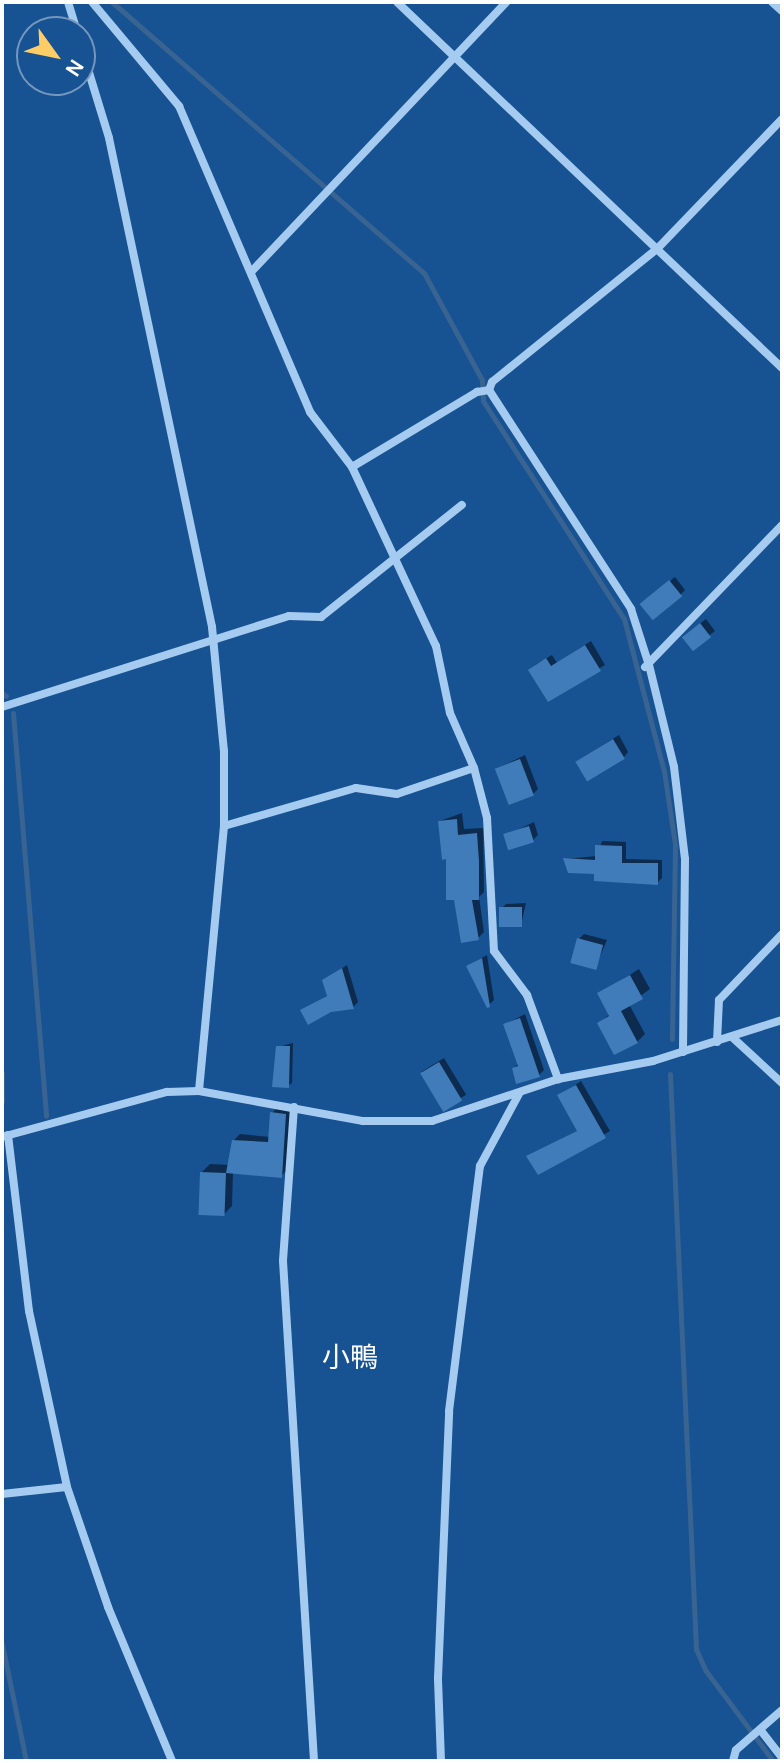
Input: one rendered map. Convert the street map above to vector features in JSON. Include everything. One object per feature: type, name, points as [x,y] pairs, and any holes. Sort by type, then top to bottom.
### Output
[{"type":"street","points":[[92,2],[179,106],[310,412],[352,467],[437,648],[450,713],[474,768],[487,818],[494,951],[527,995],[558,1079]]},
{"type":"street","points":[[397,2],[782,368]]},
{"type":"street","points":[[252,271],[506,2]]},
{"type":"street","points":[[772,2],[782,11]]},
{"type":"street","points":[[96,95],[109,138],[168,406],[212,627],[210,644],[224,751],[224,826],[199,1091]]},
{"type":"street","points":[[489,390],[492,382],[657,249],[782,119]]},
{"type":"street","points":[[352,467],[477,392],[489,390]]},
{"type":"street","points":[[489,390],[631,609],[674,767],[684,845],[683,1052]]},
{"type":"street","points":[[2,707],[210,644],[289,616],[321,617],[395,554],[462,505]]},
{"type":"street","points":[[646,666],[782,525]]},
{"type":"street","points":[[224,826],[356,788],[397,794],[474,768]]},
{"type":"street","points":[[717,1042],[719,1000],[782,934]]},
{"type":"street","points":[[172,1761],[108,1607],[67,1487],[29,1311],[5,1136],[167,1092],[199,1091],[401,1124],[432,1121],[558,1079],[683,1052],[782,1020]]},
{"type":"street","points":[[732,1037],[782,1083]]},
{"type":"street","points":[[441,1761],[438,1678],[449,1411],[480,1166],[519,1094]]},
{"type":"street","points":[[294,1107],[283,1261],[314,1761]]},
{"type":"street","points":[[2,1494],[67,1487]]},
{"type":"street","points":[[733,1761],[736,1750],[762,1732],[782,1710]]},
{"type":"street","points":[[762,1732],[782,1758]]},
{"type":"building","points":[[669,580],[682,596],[653,620],[639,604]]},
{"type":"building","points":[[700,623],[711,637],[693,651],[682,637]]},
{"type":"building","points":[[585,645],[601,671],[548,702],[528,670],[546,658],[551,666]]},
{"type":"building","points":[[613,739],[625,759],[587,781],[575,762]]},
{"type":"building","points":[[520,759],[534,795],[509,805],[495,769]]},
{"type":"building","points":[[457,819],[458,835],[477,833],[479,861],[479,900],[472,900],[479,940],[461,943],[454,900],[446,900],[446,859],[442,860],[438,821]]},
{"type":"building","points":[[529,826],[534,842],[508,850],[503,834]]},
{"type":"building","points":[[595,845],[622,846],[622,863],[658,863],[658,885],[594,881],[594,874],[568,873],[563,858],[595,860]]},
{"type":"building","points":[[499,907],[522,907],[522,927],[499,927]]},
{"type":"building","points":[[577,938],[603,945],[596,970],[570,963]]},
{"type":"building","points":[[482,958],[490,1007],[487,1008],[466,966]]},
{"type":"building","points":[[342,968],[354,1009],[331,1012],[308,1025],[300,1010],[327,996],[322,980]]},
{"type":"building","points":[[630,975],[643,999],[621,1011],[638,1043],[614,1055],[597,1023],[609,1016],[597,993]]},
{"type":"building","points":[[520,1018],[540,1077],[516,1084],[512,1068],[518,1066],[503,1024]]},
{"type":"building","points":[[276,1046],[290,1046],[289,1088],[272,1087]]},
{"type":"building","points":[[439,1062],[462,1101],[443,1112],[420,1073]]},
{"type":"building","points":[[576,1085],[606,1138],[538,1175],[526,1156],[577,1131],[557,1095]]},
{"type":"building","points":[[270,1112],[286,1114],[282,1178],[226,1173],[232,1140],[268,1142]]},
{"type":"building","points":[[200,1172],[226,1173],[224,1216],[198,1215]]},
{"type":"waterway","points":[[112,2],[424,273],[482,380],[483,401],[624,619],[664,771],[675,845],[672,1039]]},
{"type":"waterway","points":[[2,693],[6,696]]},
{"type":"waterway","points":[[13,713],[46,1116]]},
{"type":"waterway","points":[[2,1073],[2,1101]]},
{"type":"waterway","points":[[670,1074],[696,1649],[706,1671],[773,1761]]},
{"type":"waterway","points":[[2,1644],[26,1761]]},
{"type":"district","name":"小鴨","points":[[350,1358]]}]
